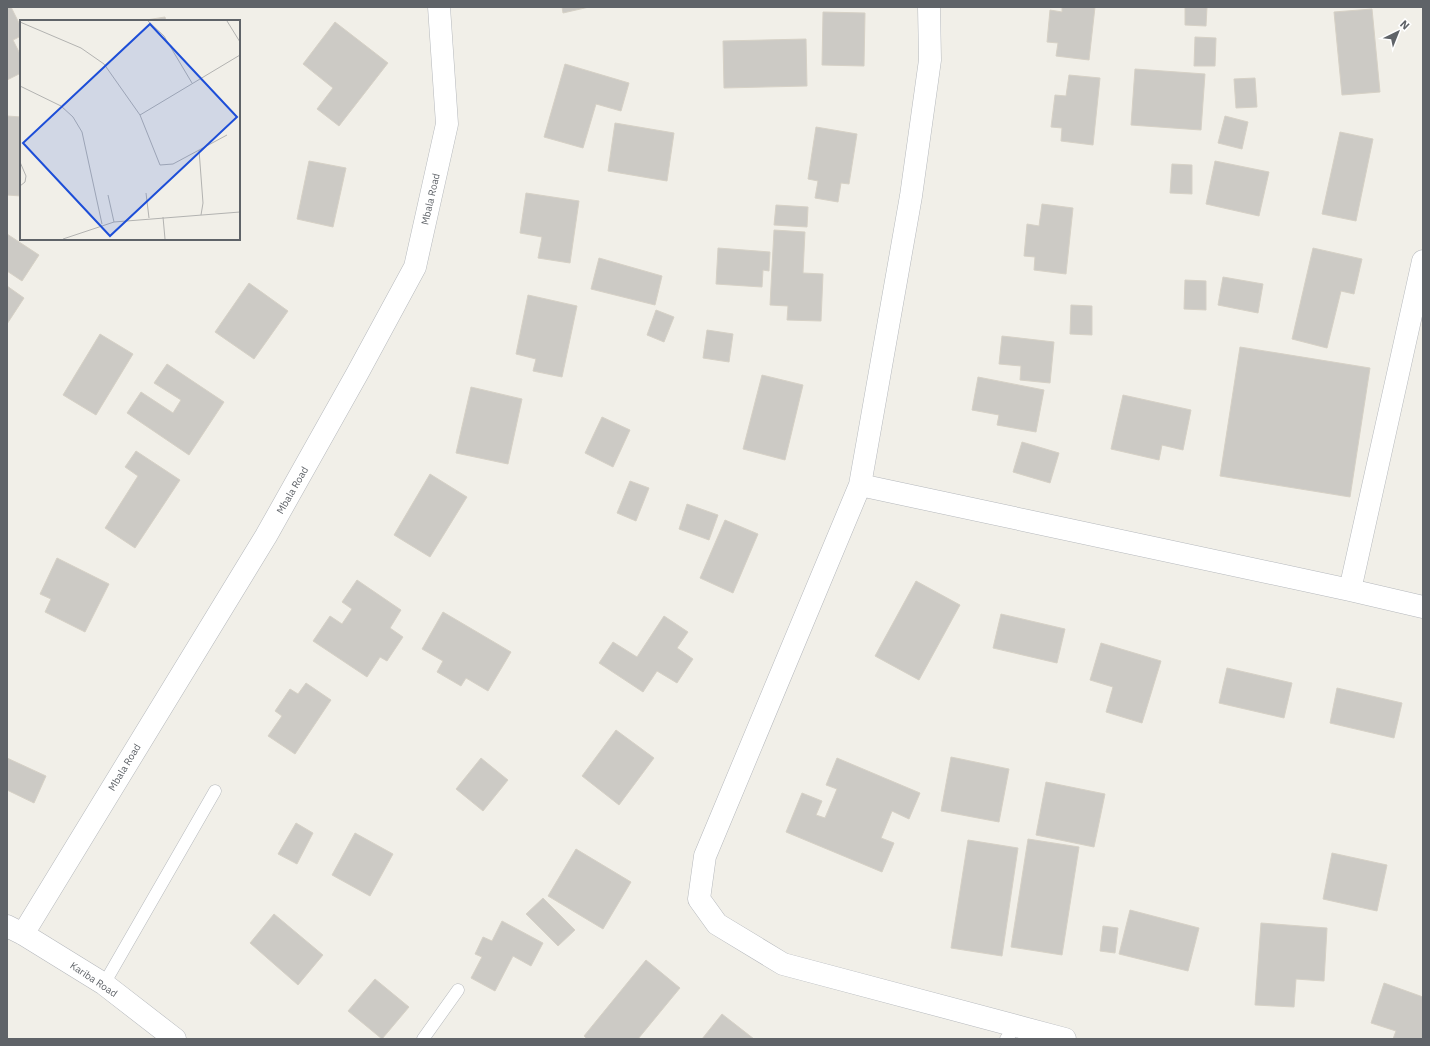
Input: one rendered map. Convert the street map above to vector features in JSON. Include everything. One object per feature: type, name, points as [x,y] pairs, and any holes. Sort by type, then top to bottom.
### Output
[{"type":"street","name":"Mbala Road","points":[[15,930],[266,536],[415,267],[447,124],[439,7]]},
{"type":"street","points":[[929,7],[930,60],[911,196],[860,485],[705,856],[699,899],[717,924],[783,964],[1011,1032],[1065,1039]]},
{"type":"street","points":[[1350,590],[1423,261]]},
{"type":"street","points":[[860,485],[1423,607]]},
{"type":"street","name":"Kariba Road","points":[[15,930],[104,984],[175,1039]]},
{"type":"lane","points":[[104,984],[215,792]]},
{"type":"lane","points":[[423,1039],[458,990]]},
{"type":"building","points":[[7,7],[11,7],[20,25],[20,36],[13,40],[20,54],[20,74],[7,80]]},
{"type":"building","points":[[562,7],[589,7],[563,13]]},
{"type":"building","points":[[1062,7],[1095,7],[1089,60],[1056,56],[1058,43],[1047,42],[1050,10],[1062,12]]},
{"type":"building","points":[[1185,7],[1207,7],[1206,26],[1185,25]]},
{"type":"building","points":[[1372,9],[1380,92],[1342,95],[1334,12]]},
{"type":"building","points":[[823,12],[865,13],[864,66],[822,65]]},
{"type":"building","points":[[165,17],[166,20],[146,20]]},
{"type":"building","points":[[335,22],[388,63],[339,126],[317,109],[333,88],[303,64]]},
{"type":"building","points":[[1195,37],[1216,38],[1215,66],[1194,66]]},
{"type":"building","points":[[806,39],[807,86],[724,88],[723,41]]},
{"type":"building","points":[[565,64],[629,83],[621,111],[596,104],[583,148],[544,137]]},
{"type":"building","points":[[1135,69],[1205,74],[1201,130],[1131,125]]},
{"type":"building","points":[[1069,75],[1100,78],[1093,145],[1061,141],[1062,128],[1051,127],[1055,95],[1066,96]]},
{"type":"building","points":[[1255,78],[1257,107],[1236,108],[1234,79]]},
{"type":"building","points":[[7,116],[20,117],[20,196],[7,195]]},
{"type":"building","points":[[1225,116],[1248,122],[1242,149],[1218,143]]},
{"type":"building","points":[[615,123],[674,133],[667,181],[608,171]]},
{"type":"building","points":[[816,127],[857,134],[849,184],[841,183],[838,202],[815,198],[818,181],[808,179]]},
{"type":"building","points":[[1340,132],[1373,139],[1356,221],[1322,214]]},
{"type":"building","points":[[309,161],[346,168],[333,227],[297,219]]},
{"type":"building","points":[[1215,161],[1269,172],[1259,216],[1206,204]]},
{"type":"building","points":[[1172,164],[1192,165],[1192,194],[1170,193]]},
{"type":"building","points":[[526,193],[579,201],[570,263],[538,258],[542,237],[520,233]]},
{"type":"building","points":[[1042,204],[1073,208],[1066,274],[1034,270],[1035,257],[1024,256],[1027,224],[1039,226]]},
{"type":"building","points":[[776,205],[808,207],[807,227],[774,225]]},
{"type":"building","points":[[774,230],[805,232],[803,273],[823,274],[821,321],[787,320],[788,306],[770,305]]},
{"type":"building","points":[[7,234],[39,255],[22,281],[7,271]]},
{"type":"building","points":[[718,248],[770,252],[769,271],[763,270],[762,287],[716,284]]},
{"type":"building","points":[[1313,248],[1362,259],[1354,294],[1341,291],[1327,348],[1292,339]]},
{"type":"building","points":[[599,258],[662,276],[655,305],[591,289]]},
{"type":"building","points":[[1223,277],[1263,284],[1258,313],[1218,305]]},
{"type":"building","points":[[1185,280],[1206,281],[1206,310],[1184,309]]},
{"type":"building","points":[[249,283],[288,311],[254,359],[215,332]]},
{"type":"building","points":[[7,286],[24,298],[7,324]]},
{"type":"building","points":[[528,295],[577,306],[562,377],[533,371],[536,359],[516,354]]},
{"type":"building","points":[[1071,305],[1092,306],[1092,335],[1070,334]]},
{"type":"building","points":[[656,310],[674,317],[664,342],[647,335]]},
{"type":"building","points":[[707,330],[733,334],[729,362],[703,358]]},
{"type":"building","points":[[100,334],[133,354],[96,415],[63,395]]},
{"type":"building","points":[[1002,336],[1054,342],[1050,383],[1020,380],[1021,366],[999,364]]},
{"type":"building","points":[[1240,347],[1370,368],[1350,497],[1220,476]]},
{"type":"building","points":[[167,364],[224,402],[189,455],[127,413],[141,392],[173,413],[181,400],[154,383]]},
{"type":"building","points":[[762,375],[803,385],[785,460],[743,449]]},
{"type":"building","points":[[978,377],[1044,390],[1036,432],[997,425],[999,415],[972,410]]},
{"type":"building","points":[[471,387],[522,399],[508,464],[456,453]]},
{"type":"building","points":[[1123,395],[1191,410],[1183,450],[1162,445],[1159,460],[1111,449]]},
{"type":"building","points":[[602,417],[630,430],[613,467],[585,453]]},
{"type":"building","points":[[1022,442],[1059,453],[1050,483],[1013,472]]},
{"type":"building","points":[[136,451],[180,480],[135,548],[105,528],[138,476],[125,467]]},
{"type":"building","points":[[430,474],[467,497],[430,557],[394,535]]},
{"type":"building","points":[[630,481],[649,488],[636,521],[617,513]]},
{"type":"building","points":[[687,504],[718,515],[709,540],[679,529]]},
{"type":"building","points":[[725,520],[758,534],[733,593],[700,578]]},
{"type":"building","points":[[57,558],[109,584],[85,632],[45,612],[51,599],[40,594]]},
{"type":"building","points":[[357,580],[401,610],[390,628],[403,637],[387,661],[380,657],[367,677],[313,641],[330,616],[342,624],[352,609],[342,602]]},
{"type":"building","points":[[916,581],[960,605],[919,680],[875,656]]},
{"type":"building","points":[[443,612],[511,652],[488,691],[466,678],[461,686],[437,672],[443,661],[422,649]]},
{"type":"building","points":[[1001,614],[1065,629],[1057,663],[993,648]]},
{"type":"building","points":[[664,616],[688,632],[677,648],[693,659],[677,683],[657,671],[643,692],[599,663],[613,642],[637,657]]},
{"type":"building","points":[[1101,643],[1161,661],[1142,723],[1106,712],[1113,687],[1090,680]]},
{"type":"building","points":[[1227,668],[1292,683],[1284,718],[1219,703]]},
{"type":"building","points":[[306,683],[331,700],[295,754],[268,736],[282,716],[275,711],[290,689],[298,694]]},
{"type":"building","points":[[1337,688],[1402,703],[1394,738],[1330,723]]},
{"type":"building","points":[[616,730],[654,758],[619,805],[582,776]]},
{"type":"building","points":[[951,757],[1009,769],[999,822],[941,811]]},
{"type":"building","points":[[7,758],[46,776],[34,803],[7,790]]},
{"type":"building","points":[[481,758],[508,780],[483,811],[456,789]]},
{"type":"building","points":[[837,758],[920,793],[909,819],[892,811],[881,838],[894,843],[882,872],[786,832],[802,793],[822,801],[816,815],[825,818],[837,789],[826,785]]},
{"type":"building","points":[[1046,782],[1105,794],[1094,847],[1036,835]]},
{"type":"building","points":[[296,823],[313,833],[297,864],[278,854]]},
{"type":"building","points":[[355,833],[393,854],[370,896],[332,875]]},
{"type":"building","points":[[1028,839],[1079,847],[1062,955],[1011,947]]},
{"type":"building","points":[[968,840],[1018,848],[1002,956],[951,948]]},
{"type":"building","points":[[576,849],[631,882],[603,929],[548,896]]},
{"type":"building","points":[[1332,853],[1387,865],[1377,911],[1323,899]]},
{"type":"building","points":[[543,898],[575,930],[558,946],[526,914]]},
{"type":"building","points":[[1130,910],[1199,928],[1188,971],[1119,954]]},
{"type":"building","points":[[274,914],[323,955],[298,985],[250,943]]},
{"type":"building","points":[[502,921],[543,943],[531,966],[513,956],[495,991],[471,978],[482,957],[475,954],[483,937],[492,941]]},
{"type":"building","points":[[1261,923],[1327,928],[1324,981],[1296,979],[1294,1007],[1255,1005]]},
{"type":"building","points":[[1103,926],[1118,928],[1115,953],[1100,951]]},
{"type":"building","points":[[646,960],[680,988],[638,1039],[587,1039],[584,1036]]},
{"type":"building","points":[[375,979],[409,1007],[382,1039],[348,1011]]},
{"type":"building","points":[[1384,983],[1423,997],[1423,1039],[1393,1039],[1396,1031],[1371,1023]]},
{"type":"building","points":[[722,1014],[754,1039],[702,1039]]}]
